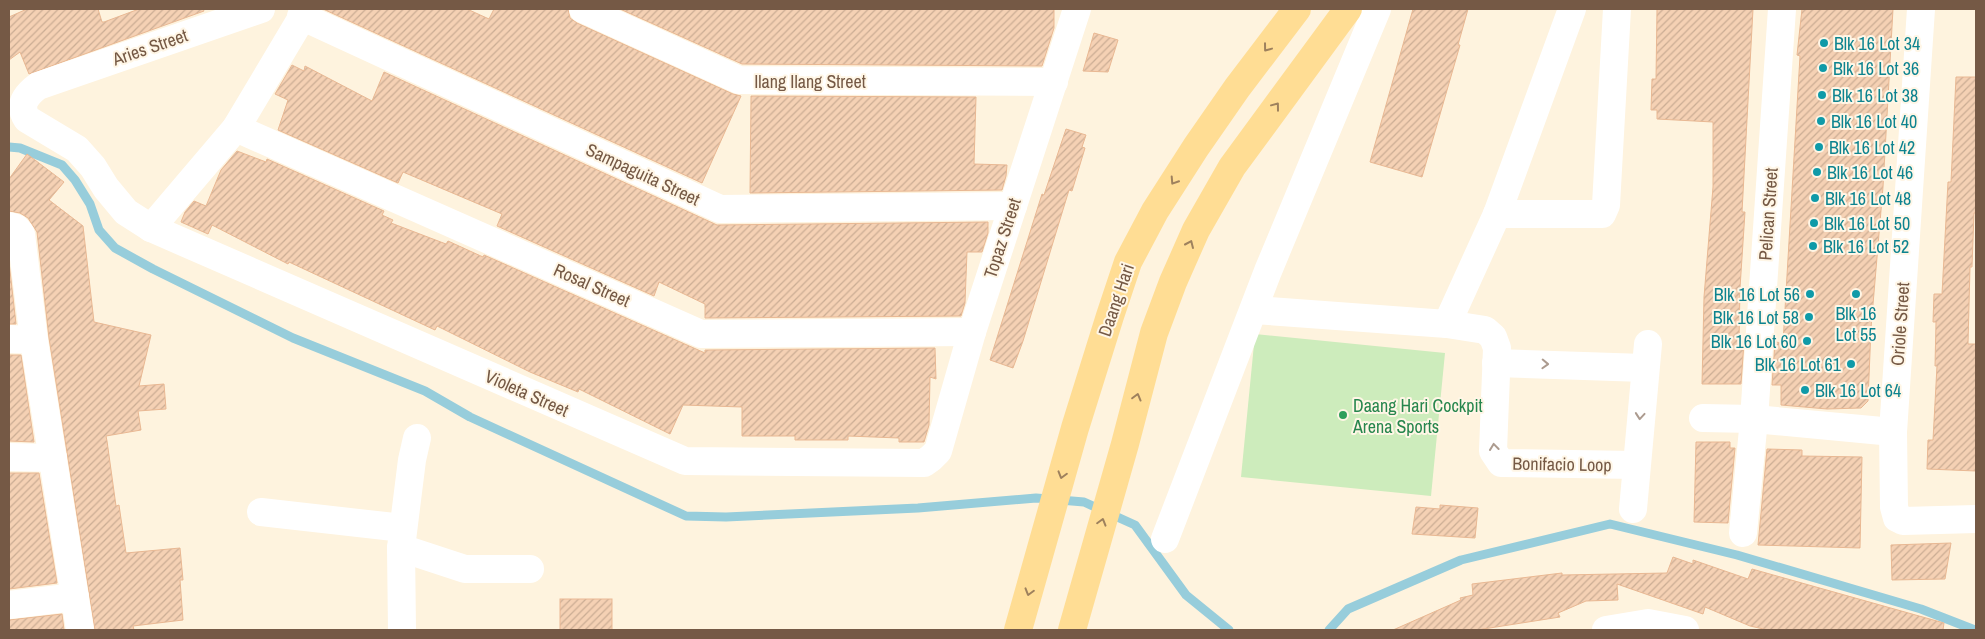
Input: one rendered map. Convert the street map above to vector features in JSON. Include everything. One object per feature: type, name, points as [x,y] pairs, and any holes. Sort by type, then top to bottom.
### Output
[{"type":"main road","name":"Daang Hari","points":[[1018,630],[1075,428],[1128,262],[1155,211],[1237,88],[1296,9]]},
{"type":"main road","points":[[1072,630],[1125,444],[1154,333],[1173,282],[1196,230],[1232,167],[1348,9]]},
{"type":"street","name":"Aries Street","points":[[38,86],[261,9]]},
{"type":"street","name":"Ilang Ilang Street","points":[[582,9],[739,80],[1054,82]]},
{"type":"street","name":"Topaz Street","points":[[924,463],[938,451],[972,332],[1077,9]]},
{"type":"street","points":[[1165,539],[1268,271],[1377,9]]},
{"type":"street","points":[[1447,324],[1496,214],[1572,9]]},
{"type":"street","name":"Pelican Street","points":[[1743,533],[1754,419],[1782,9]]},
{"type":"street","name":"Oriole Street","points":[[1921,9],[1893,432],[1894,507],[1897,518],[1909,521],[1976,519]]},
{"type":"street","points":[[1496,214],[1602,214],[1606,204],[1612,10]]},
{"type":"street","points":[[151,228],[236,128],[304,13]]},
{"type":"street","name":"Sampaguita Street","points":[[304,13],[720,209],[1013,206]]},
{"type":"street","name":"Violeta Street","points":[[38,86],[30,92],[23,102],[23,113],[27,119],[77,149],[93,167],[106,188],[126,212],[151,228],[685,461],[924,463]]},
{"type":"street","name":"Rosal Street","points":[[236,128],[701,334],[972,332]]},
{"type":"street","points":[[9,226],[16,228],[21,234],[21,340],[53,458],[80,630]]},
{"type":"street","name":"Bonifacio Loop","points":[[1254,310],[1447,324],[1485,330],[1493,336],[1496,348],[1493,451],[1501,463],[1636,465]]},
{"type":"street","name":"Bonifacio Loop","points":[[1496,363],[1646,356],[1633,509]]},
{"type":"street","points":[[1703,418],[1754,419],[1893,432]]},
{"type":"street","points":[[402,630],[402,538],[412,460],[418,438]]},
{"type":"street","points":[[9,457],[53,458]]},
{"type":"street","points":[[261,512],[402,538],[465,569],[530,569]]},
{"type":"street","points":[[9,605],[75,597]]},
{"type":"street","points":[[1606,630],[1648,627],[1685,630]]},
{"type":"green space","name":"Daang Hari Cockpit Arena Sports","points":[[1255,334],[1445,353],[1431,496],[1241,477]]},
{"type":"building","points":[[27,9],[98,9],[102,22],[139,9],[203,9],[204,11],[29,74],[20,52],[9,60],[9,17]]},
{"type":"building","points":[[323,9],[467,9],[489,19],[494,9],[568,9],[570,18],[577,23],[741,96],[702,183]]},
{"type":"building","points":[[620,9],[1054,9],[1054,28],[1042,66],[742,64]]},
{"type":"building","points":[[1413,9],[1468,9],[1458,45],[1460,45],[1422,177],[1370,162]]},
{"type":"building","points":[[1657,9],[1753,9],[1742,212],[1745,212],[1740,288],[1739,341],[1744,342],[1741,384],[1702,384],[1704,297],[1713,187],[1713,122],[1657,119],[1657,110],[1651,110],[1652,79],[1656,79]]},
{"type":"building","points":[[1802,9],[1893,9],[1883,187],[1871,328],[1868,401],[1861,408],[1827,409],[1781,405],[1781,385],[1772,385],[1775,342],[1783,343],[1800,56],[1797,55]]},
{"type":"building","points":[[1094,33],[1118,40],[1108,72],[1083,71]]},
{"type":"building","points":[[292,65],[304,71],[305,66],[372,101],[384,72],[717,225],[988,222],[988,233],[982,252],[967,252],[965,303],[961,316],[705,318],[705,304],[659,282],[654,296],[497,226],[502,214],[403,172],[398,183],[278,130],[288,100],[275,94]]},
{"type":"building","points":[[1956,77],[1976,77],[1976,213],[1974,213],[1972,267],[1970,267],[1968,344],[1976,344],[1976,471],[1927,469],[1928,440],[1933,440],[1937,366],[1935,366],[1936,322],[1933,322],[1934,294],[1942,294],[1948,182],[1951,182]]},
{"type":"building","points":[[751,96],[976,97],[974,164],[1007,165],[1002,190],[750,193]]},
{"type":"building","points":[[1066,129],[1086,135],[1082,147],[1085,148],[1072,191],[1069,190],[1013,368],[990,360],[1042,194],[1044,195]]},
{"type":"building","points":[[237,151],[266,162],[267,159],[384,211],[382,215],[393,220],[391,223],[446,244],[448,241],[483,257],[484,255],[705,353],[705,350],[935,348],[936,379],[930,377],[929,425],[924,442],[899,442],[899,438],[848,436],[848,440],[795,440],[795,436],[742,436],[742,407],[683,405],[670,434],[579,389],[578,392],[530,372],[437,326],[435,330],[289,262],[288,264],[212,225],[208,234],[181,222],[185,212],[194,201],[206,206],[221,170]]},
{"type":"building","points":[[27,154],[64,182],[49,200],[83,226],[94,322],[151,335],[139,386],[164,384],[166,409],[138,411],[141,430],[106,436],[116,506],[119,505],[126,553],[180,548],[183,580],[180,580],[183,620],[133,626],[134,630],[95,630],[49,338],[37,232],[28,218],[20,213],[9,211],[9,179]]},
{"type":"building","points":[[9,262],[16,324],[9,324]]},
{"type":"building","points":[[9,355],[21,355],[34,442],[9,441]]},
{"type":"building","points":[[1696,442],[1730,442],[1730,448],[1735,448],[1728,523],[1694,522]]},
{"type":"building","points":[[1767,449],[1802,450],[1802,456],[1862,457],[1860,548],[1758,545]]},
{"type":"building","points":[[9,473],[39,473],[57,583],[9,589]]},
{"type":"building","points":[[1440,505],[1478,508],[1475,538],[1412,534],[1416,507],[1440,509]]},
{"type":"building","points":[[1951,543],[1945,579],[1892,580],[1891,545]]},
{"type":"building","points":[[1673,557],[1693,564],[1693,560],[1748,579],[1752,569],[1944,623],[1943,630],[1768,630],[1750,626],[1705,607],[1703,614],[1617,584],[1618,600],[1586,601],[1558,613],[1560,617],[1477,630],[1393,630],[1461,600],[1460,598],[1473,595],[1472,584],[1562,573],[1562,575],[1667,573]]},
{"type":"building","points":[[560,599],[612,599],[612,630],[560,630]]},
{"type":"building","points":[[62,614],[64,630],[9,630],[9,620]]},
{"type":"waterway","points":[[9,147],[20,148],[62,165],[75,180],[90,204],[99,230],[115,248],[153,269],[293,338],[425,391],[470,417],[686,516],[726,517],[918,508],[1036,498],[1084,502],[1135,525],[1186,595],[1229,630]]},
{"type":"waterway","points":[[1329,630],[1348,609],[1461,560],[1610,524],[1737,555],[1921,609],[1975,630]]},
{"type":"place","name":"Blk 16 Lot 34","points":[[1824,43]]},
{"type":"place","name":"Blk 16 Lot 36","points":[[1823,68]]},
{"type":"place","name":"Blk 16 Lot 38","points":[[1822,95]]},
{"type":"place","name":"Blk 16 Lot 40","points":[[1821,121]]},
{"type":"place","name":"Blk 16 Lot 42","points":[[1819,147]]},
{"type":"place","name":"Blk 16 Lot 46","points":[[1817,172]]},
{"type":"place","name":"Blk 16 Lot 48","points":[[1815,198]]},
{"type":"place","name":"Blk 16 Lot 50","points":[[1814,223]]},
{"type":"place","name":"Blk 16 Lot 52","points":[[1813,246]]},
{"type":"place","name":"Blk 16 Lot 56","points":[[1810,294]]},
{"type":"place","name":"Blk 16 Lot 55","points":[[1856,294]]},
{"type":"place","name":"Blk 16 Lot 58","points":[[1809,317]]},
{"type":"place","name":"Blk 16 Lot 60","points":[[1807,341]]},
{"type":"place","name":"Blk 16 Lot 61","points":[[1851,364]]},
{"type":"place","name":"Blk 16 Lot 64","points":[[1805,390]]},
{"type":"place","name":"Daang Hari Cockpit Arena Sports","points":[[1343,415]]}]
